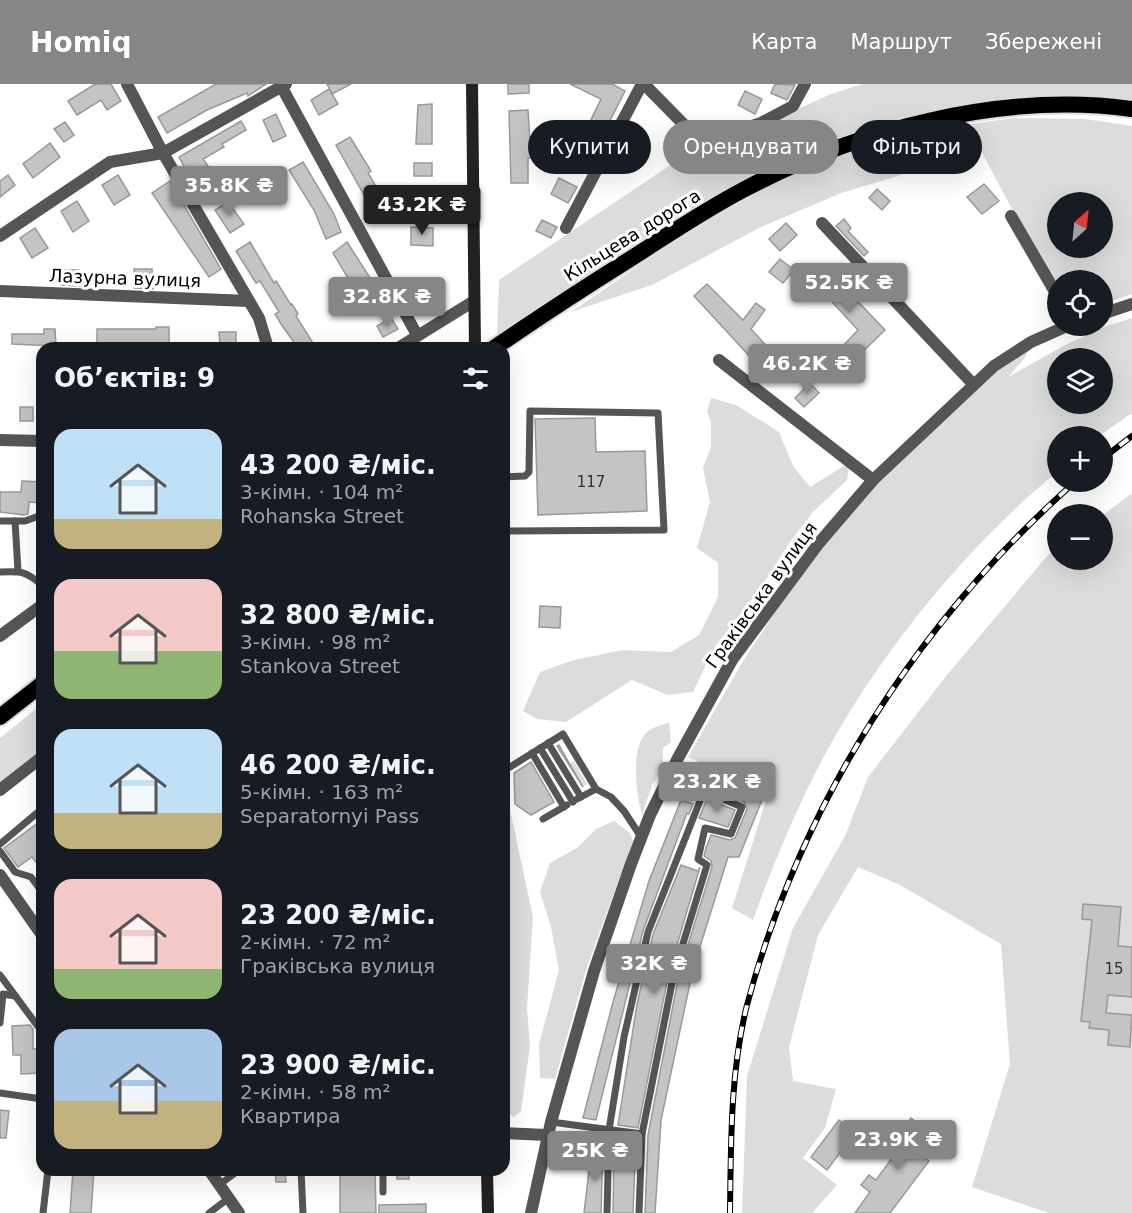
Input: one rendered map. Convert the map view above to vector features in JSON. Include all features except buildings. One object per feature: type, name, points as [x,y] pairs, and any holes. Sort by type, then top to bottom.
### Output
[{"type":"highway","name":"Кільцева дорога","points":[[502,342],[536,318],[742,190],[847,144],[948,117],[1006,108],[1063,106],[1132,109]]},
{"type":"highway","points":[[0,717],[36,689]]},
{"type":"main road","points":[[472,84],[474,342]]},
{"type":"main road","points":[[487,1176],[488,1213]]},
{"type":"street","points":[[127,84],[163,153],[259,318],[266,342]]},
{"type":"street","points":[[566,228],[643,84],[702,143],[761,123],[793,106],[805,84]]},
{"type":"street","points":[[0,236],[110,162],[163,153],[283,85],[417,335]]},
{"type":"street","points":[[1011,216],[1047,278]]},
{"type":"street","points":[[822,223],[973,384]]},
{"type":"street","name":"Лазурна вулиця","points":[[0,291],[249,301]]},
{"type":"street","points":[[407,342],[474,301]]},
{"type":"street","points":[[1113,310],[1132,304]]},
{"type":"street","name":"Граківська вулиця","points":[[531,1213],[550,1122],[594,971],[641,837],[678,758],[732,660],[819,543],[873,480],[994,366],[1031,342],[1047,335]]},
{"type":"street","points":[[719,360],[873,480]]},
{"type":"street","points":[[0,440],[36,441]]},
{"type":"street","points":[[0,636],[36,609]]},
{"type":"street","points":[[0,790],[36,762]]},
{"type":"street","points":[[0,875],[36,926]]},
{"type":"street","points":[[510,1133],[547,1136]]},
{"type":"street","points":[[213,1176],[239,1213]]},
{"type":"lane","points":[[510,477],[525,476],[529,472],[530,411],[658,413],[664,530],[510,531]]},
{"type":"lane","points":[[0,521],[15,521],[36,517]]},
{"type":"lane","points":[[15,521],[18,571]]},
{"type":"lane","points":[[0,572],[27,573],[36,580]]},
{"type":"lane","points":[[510,767],[563,734],[596,789],[611,797],[624,811],[641,837]]},
{"type":"lane","points":[[548,743],[581,797]]},
{"type":"lane","points":[[540,748],[573,802]]},
{"type":"lane","points":[[532,753],[564,807]]},
{"type":"lane","points":[[543,819],[596,789]]},
{"type":"lane","points":[[607,1213],[609,1130],[624,1037],[648,932],[704,791],[742,807],[731,834],[705,828],[698,859],[707,865],[675,973],[642,1134],[639,1213]]},
{"type":"lane","points":[[0,844],[36,814]]},
{"type":"lane","points":[[0,851],[15,872],[31,877],[36,884]]},
{"type":"lane","points":[[0,975],[36,1024]]},
{"type":"lane","points":[[0,1023],[3,994],[15,996]]},
{"type":"lane","points":[[0,1093],[36,1098]]},
{"type":"lane","points":[[550,1122],[642,1134]]},
{"type":"lane","points":[[43,1213],[47,1176]]},
{"type":"lane","points":[[219,1185],[231,1176]]},
{"type":"lane","points":[[301,1176],[303,1213]]},
{"type":"lane","points":[[383,1176],[383,1192]]},
{"type":"lane","points":[[208,1213],[229,1198]]},
{"type":"shaded area","points":[[863,84],[1132,84],[1132,104],[1038,99],[959,106],[893,120],[851,120],[851,135],[839,139],[839,120],[772,120],[831,94]]},
{"type":"shaded area","points":[[1012,118],[1085,119],[1132,126],[1132,294],[1113,301],[1113,270],[1047,270],[1047,275],[982,153],[982,122]]},
{"type":"shaded area","points":[[851,154],[851,174],[905,174],[844,192],[761,227],[652,285],[571,312],[656,254],[774,185],[798,174],[839,174],[839,158]]},
{"type":"shaded area","points":[[663,170],[663,174],[756,174],[735,183],[497,335],[499,280]]},
{"type":"shaded area","points":[[1132,318],[1132,413],[1113,426],[1047,426],[1047,481],[970,554],[918,615],[871,680],[834,737],[821,762],[773,867],[753,920],[732,908],[768,794],[688,757],[743,661],[784,599],[835,531],[886,471],[996,367],[1032,345],[1024,359],[1008,377],[1047,355],[1047,414],[1113,414],[1113,348],[1060,348],[1085,336],[1113,336],[1113,324]]},
{"type":"shaded area","points":[[711,398],[736,405],[779,432],[793,466],[810,487],[850,462],[847,480],[813,512],[790,542],[762,586],[714,648],[693,692],[668,695],[632,680],[566,722],[537,719],[523,711],[540,672],[574,660],[623,650],[671,652],[699,635],[718,597],[718,563],[697,548],[710,502],[703,468],[711,447],[711,422],[707,411]]},
{"type":"shaded area","points":[[1132,493],[1132,1213],[1049,1213],[972,1187],[1010,1064],[1001,944],[900,885],[858,867],[818,935],[789,1047],[793,1081],[836,1089],[825,1128],[803,1158],[837,1185],[812,1213],[742,1213],[747,1076],[793,928],[845,836],[868,777],[947,675],[1047,556],[1047,570],[1113,570],[1113,507]]},
{"type":"shaded area","points":[[36,709],[36,756],[0,783],[0,738]]},
{"type":"shaded area","points":[[669,722],[671,742],[663,748],[663,768],[652,785],[642,815],[636,784],[638,749],[647,732]]},
{"type":"shaded area","points":[[574,761],[587,784],[583,787],[570,763]]},
{"type":"shaded area","points":[[510,810],[533,917],[527,1008],[530,1046],[521,1111],[514,1117],[510,1114]]},
{"type":"shaded area","points":[[614,821],[630,833],[633,841],[587,967],[555,1079],[540,1078],[539,1044],[559,970],[551,927],[540,892],[550,863],[577,848],[596,829]]},
{"type":"railway","points":[[1113,451],[1132,436]]},
{"type":"railway","points":[[730,1213],[732,1109],[741,1031],[770,930],[799,857],[833,787],[873,720],[917,655],[966,594],[1018,536],[1064,492]]}]
